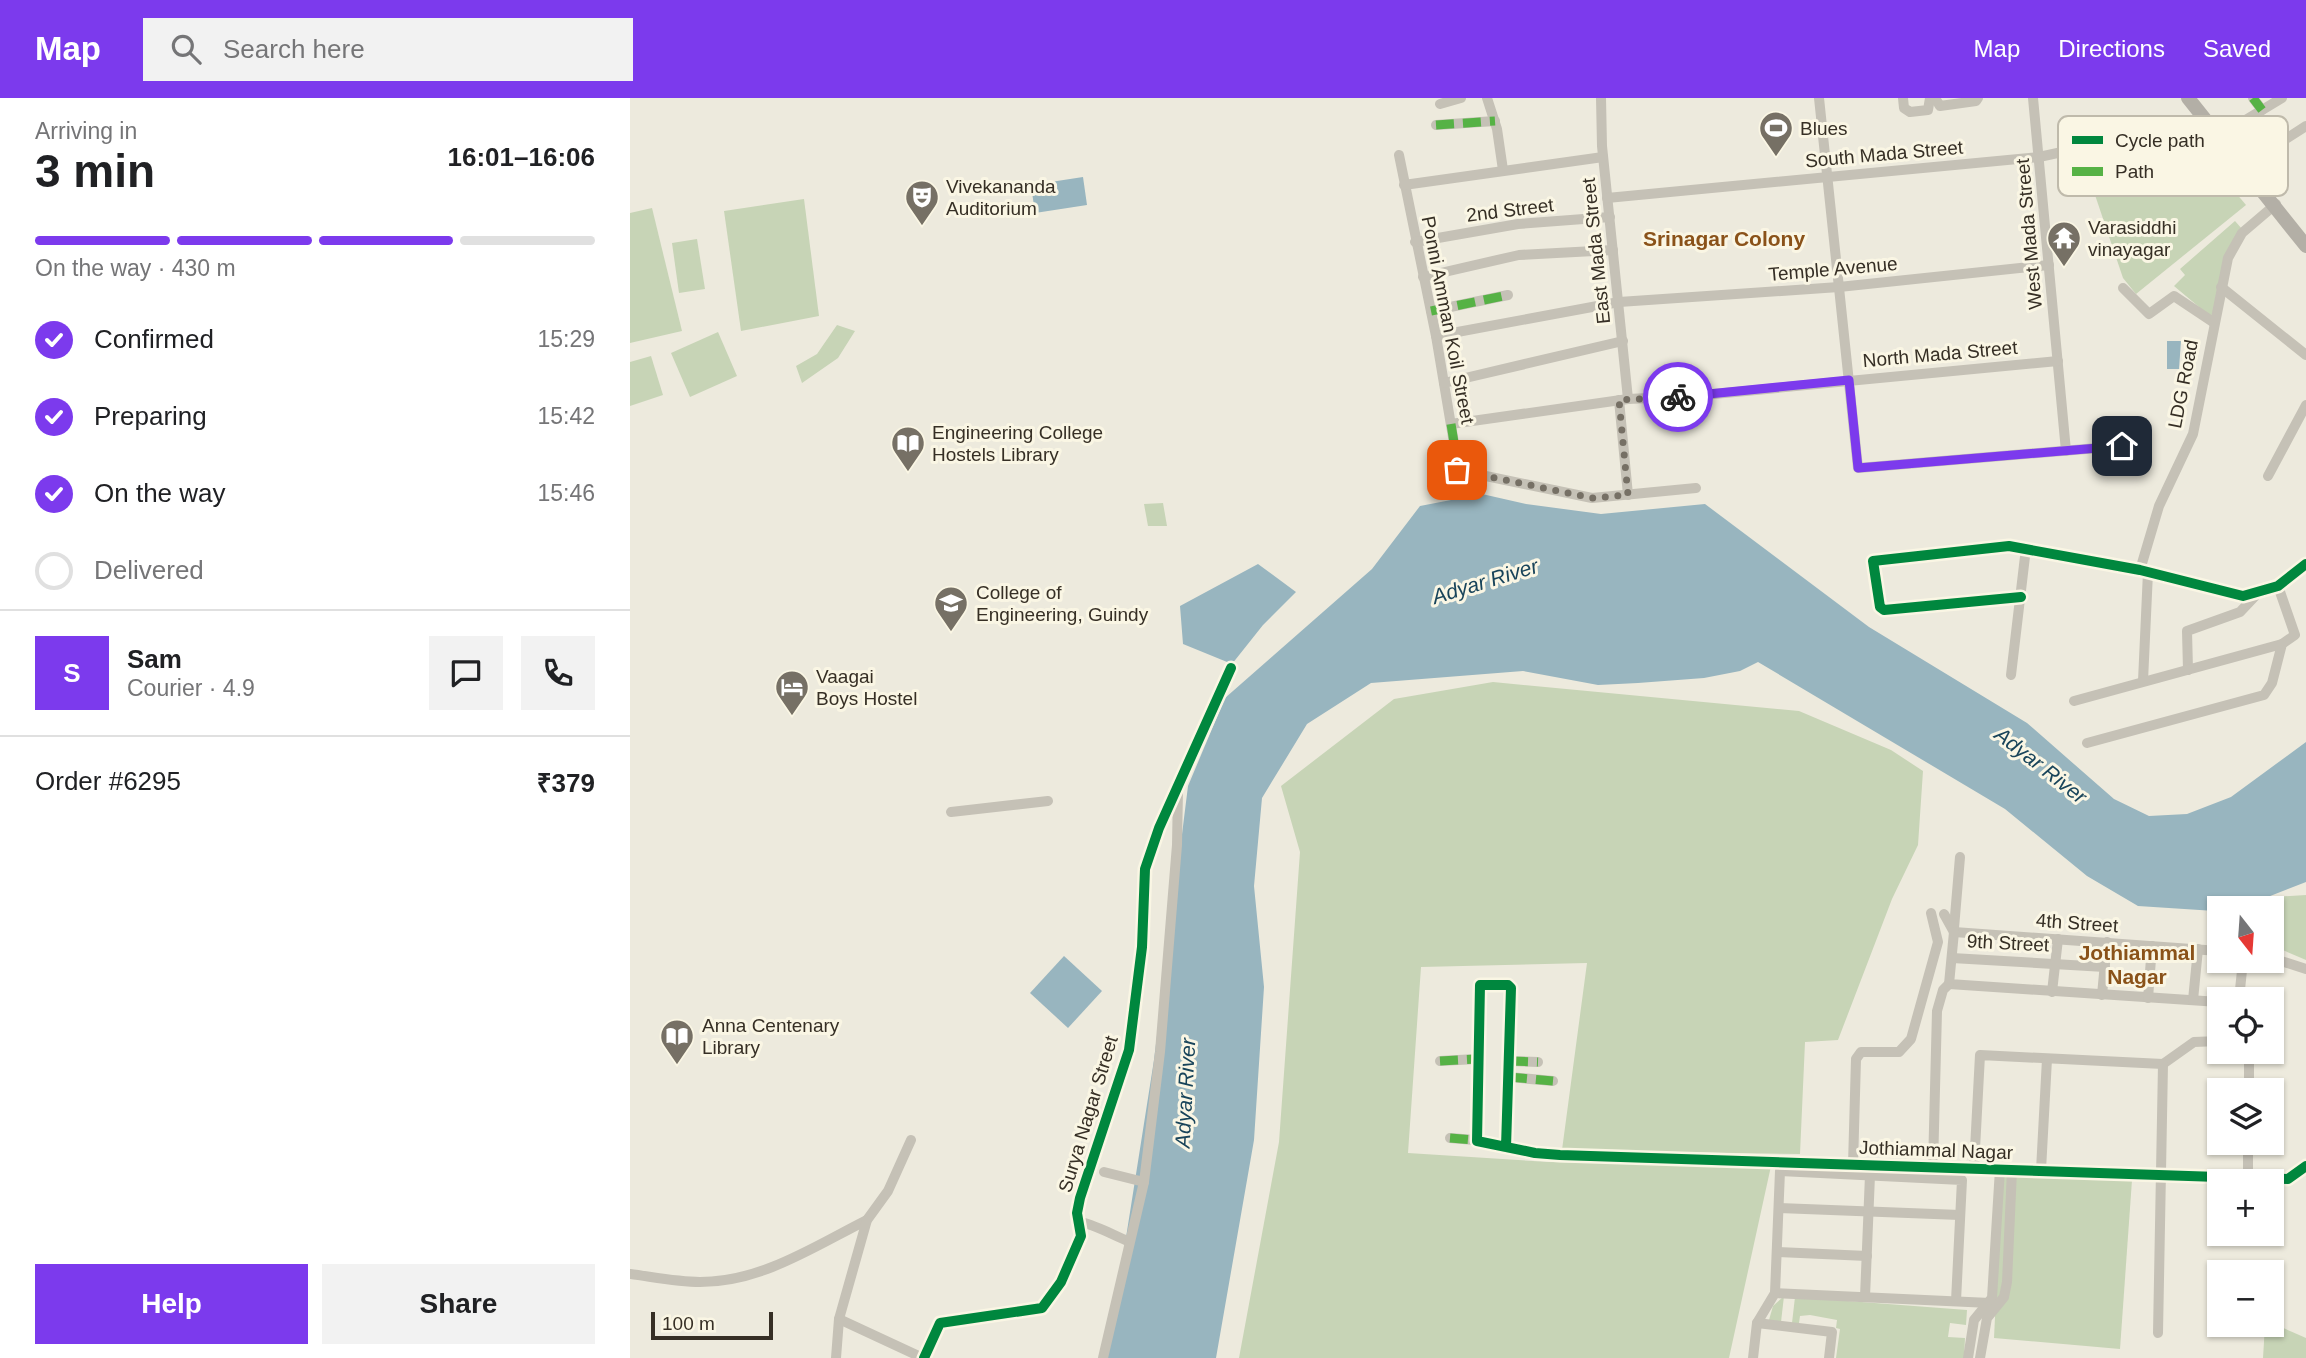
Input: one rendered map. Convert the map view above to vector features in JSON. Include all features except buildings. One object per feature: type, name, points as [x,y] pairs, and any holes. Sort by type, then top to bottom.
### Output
[{"type":"main road","points":[[2188,98],[2203,116]]},
{"type":"main road","points":[[2269,196],[2306,246]]},
{"type":"street","points":[[1440,104],[1461,98]]},
{"type":"street","points":[[1487,98],[1503,170]]},
{"type":"street","name":"East Mada Street","points":[[1601,98],[1603,157],[1623,341],[1628,495]]},
{"type":"street","points":[[1819,98],[1858,468],[2122,446]]},
{"type":"street","points":[[1903,98],[1904,108],[1910,113],[1931,109],[1930,98]]},
{"type":"street","points":[[1935,98],[1940,106],[1976,102],[1978,98]]},
{"type":"street","name":"West Mada Street","points":[[2033,98],[2066,451]]},
{"type":"street","points":[[2253,98],[2262,110]]},
{"type":"street","points":[[2252,116],[2282,98]]},
{"type":"street","points":[[1436,125],[1494,121]]},
{"type":"street","points":[[2288,138],[2306,126]]},
{"type":"street","name":"South Mada Street","points":[[1607,198],[2039,157],[2058,153]]},
{"type":"street","name":"Ponni Amman Koil Street","points":[[1399,155],[1436,336],[1457,465],[1592,498],[1696,488]]},
{"type":"street","points":[[1404,185],[1603,157]]},
{"type":"street","name":"LDG Road","points":[[2143,681],[2144,571],[2159,506],[2193,434],[2228,258],[2242,233],[2276,204]]},
{"type":"street","name":"2nd Street","points":[[1415,242],[1518,224],[1610,218]]},
{"type":"street","points":[[1423,277],[1519,255],[1613,250]]},
{"type":"street","name":"Temple Avenue","points":[[1436,336],[1619,302],[1839,287],[2049,265]]},
{"type":"street","points":[[2221,287],[2306,355]]},
{"type":"street","points":[[2123,288],[2149,314],[2174,296],[2213,323]]},
{"type":"street","points":[[1431,311],[1508,295]]},
{"type":"street","points":[[1444,383],[1623,341]]},
{"type":"street","name":"North Mada Street","points":[[1451,424],[1624,400],[1693,396],[2058,361]]},
{"type":"street","points":[[2268,476],[2306,405]]},
{"type":"street","points":[[2021,597],[1884,611],[1879,603],[1872,561],[2009,546],[2144,571],[2227,593],[2257,594],[2278,586],[2305,568]]},
{"type":"street","points":[[2011,676],[2026,548]]},
{"type":"street","points":[[2074,701],[2282,644],[2295,635],[2278,586]]},
{"type":"street","points":[[2188,670],[2187,631],[2240,612],[2257,594]]},
{"type":"street","points":[[2087,743],[2264,695],[2272,683],[2282,644]]},
{"type":"street","name":"Surya Nagar Street","points":[[924,1358],[935,1328],[947,1320],[1038,1310],[1048,1304],[1069,1268],[1082,1236],[1078,1222],[1080,1198],[1129,1050],[1142,947],[1145,869],[1178,784],[1231,668]]},
{"type":"street","points":[[1103,1358],[1128,1241],[1144,1182],[1160,1052],[1177,845],[1178,784]]},
{"type":"street","points":[[951,812],[1048,801]]},
{"type":"street","points":[[1933,1167],[1937,1011],[1943,990],[1949,984],[1960,857]]},
{"type":"street","points":[[1853,1165],[1857,1055],[1871,1051],[1899,1052],[1911,1039],[1938,942],[1931,912]]},
{"type":"street","points":[[1944,914],[1954,930]]},
{"type":"street","name":"4th Street","points":[[1954,930],[2207,950]]},
{"type":"street","points":[[2052,992],[2058,939]]},
{"type":"street","points":[[2102,995],[2107,942]]},
{"type":"street","points":[[2148,998],[2152,946]]},
{"type":"street","points":[[2193,1000],[2198,949]]},
{"type":"street","name":"9th Street","points":[[1952,958],[2105,967]]},
{"type":"street","points":[[2284,962],[2306,969]]},
{"type":"street","points":[[1949,984],[2207,1001]]},
{"type":"street","points":[[1475,1140],[1478,985],[1508,985],[1512,990],[1506,1147]]},
{"type":"street","points":[[1975,1168],[1980,1055],[2163,1065],[2194,1042],[2207,1041]]},
{"type":"street","points":[[1440,1061],[1476,1059]]},
{"type":"street","points":[[2041,1170],[2047,1059]]},
{"type":"street","points":[[1510,1061],[1538,1062]]},
{"type":"street","points":[[2158,1333],[2163,1065]]},
{"type":"street","points":[[1508,1077],[1553,1081]]},
{"type":"street","name":"Jothiammal Nagar","points":[[1450,1138],[1560,1155],[2207,1177]]},
{"type":"street","points":[[836,1358],[839,1320],[867,1220],[888,1191],[911,1140]]},
{"type":"street","name":"Jothiammal Nagar","points":[[2284,1179],[2288,1179],[2306,1166]]},
{"type":"street","points":[[1968,1358],[1993,1289],[2006,1169]]},
{"type":"street","points":[[1980,1358],[1982,1316],[2004,1297],[2007,1282],[2006,1169]]},
{"type":"street","points":[[1753,1358],[1757,1323],[1775,1293],[1780,1171],[1962,1180],[1956,1301]]},
{"type":"street","points":[[1104,1172],[1144,1182]]},
{"type":"street","points":[[1865,1297],[1870,1175]]},
{"type":"street","points":[[1779,1208],[1960,1215]]},
{"type":"street","points":[[630,1274],[701,1282],[751,1273],[799,1257],[867,1220]]},
{"type":"street","points":[[1078,1222],[1087,1222],[1098,1230],[1128,1241]]},
{"type":"street","points":[[1777,1252],[1867,1256]]},
{"type":"street","points":[[1775,1293],[1990,1303]]},
{"type":"street","points":[[839,1320],[924,1358]]},
{"type":"street","points":[[1757,1323],[1832,1332],[1829,1358]]},
{"type":"green space","points":[[2095,196],[2238,196],[2246,205],[2136,294],[2123,278]]},
{"type":"green space","points":[[804,199],[819,316],[741,331],[724,211]]},
{"type":"green space","points":[[652,208],[682,331],[630,343],[630,213]]},
{"type":"green space","points":[[2235,221],[2242,229],[2211,317],[2174,286],[2185,275],[2180,269]]},
{"type":"green space","points":[[697,239],[705,289],[679,293],[672,243]]},
{"type":"green space","points":[[837,325],[855,331],[838,358],[802,383],[796,366],[817,354]]},
{"type":"green space","points":[[718,332],[737,376],[690,397],[671,353]]},
{"type":"green space","points":[[651,356],[663,395],[630,406],[630,362]]},
{"type":"green space","points":[[1163,503],[1167,526],[1148,526],[1144,504]]},
{"type":"green space","points":[[1493,682],[1799,711],[1891,750],[1923,771],[1918,845],[1892,899],[1838,1040],[1805,1042],[1800,1154],[1562,1150],[1587,963],[1421,967],[1408,1153],[1549,1162],[1771,1166],[1729,1358],[1239,1358],[1279,1142],[1300,852],[1281,786],[1394,699]]},
{"type":"green space","points":[[2306,895],[2306,960],[2284,951],[2284,896]]},
{"type":"green space","points":[[2002,1173],[2132,1180],[2120,1349],[1994,1338]]},
{"type":"green space","points":[[1784,1296],[1781,1322],[1769,1320],[1773,1306]]},
{"type":"green space","points":[[1795,1297],[1967,1310],[1966,1325],[1950,1323],[1948,1337],[1965,1338],[1964,1358],[1836,1358],[1840,1329],[1836,1328],[1837,1320],[1810,1315],[1800,1316],[1799,1323],[1792,1323]]},
{"type":"green space","points":[[2284,1328],[2306,1338],[2306,1358],[2263,1358],[2264,1337],[2284,1337]]},
{"type":"water","points":[[1083,177],[1087,205],[1035,213],[1031,185]]},
{"type":"water","points":[[2167,341],[2181,341],[2179,369],[2167,369]]},
{"type":"water","name":"Adyar River","points":[[1482,494],[1526,504],[1601,514],[1705,504],[1869,627],[2027,723],[2114,799],[2149,816],[2187,814],[2231,797],[2306,742],[2306,882],[2270,896],[2207,896],[2207,910],[2138,906],[2087,876],[2005,809],[1758,662],[1740,671],[1704,678],[1638,683],[1598,685],[1523,671],[1371,683],[1307,724],[1262,798],[1254,886],[1264,987],[1254,1140],[1216,1358],[1107,1358],[1154,1060],[1188,786],[1225,698],[1372,569],[1420,506]]},
{"type":"water","points":[[1258,564],[1296,592],[1263,625],[1232,664],[1183,644],[1180,606]]},
{"type":"water","points":[[1064,956],[1102,991],[1068,1028],[1030,993]]},
{"type":"marked path","points":[[2253,98],[2262,110]]},
{"type":"marked path","points":[[1436,125],[1495,121]]},
{"type":"marked path","points":[[1431,311],[1508,295]]},
{"type":"marked path","points":[[1451,424],[1457,461]]},
{"type":"marked path","points":[[1440,1061],[1476,1059]]},
{"type":"marked path","points":[[1510,1061],[1538,1062]]},
{"type":"marked path","points":[[1509,1077],[1553,1081]]},
{"type":"marked path","points":[[1450,1138],[1475,1140]]},
{"type":"cycle path","points":[[2021,597],[1884,610],[1880,607],[1873,561],[2009,546],[2140,570],[2243,596],[2278,586],[2306,564]]},
{"type":"cycle path","points":[[924,1358],[940,1323],[1042,1308],[1061,1282],[1081,1236],[1077,1213],[1080,1198],[1129,1050],[1142,947],[1145,869],[1159,828],[1231,668]]},
{"type":"cycle path","points":[[1506,1147],[1511,988],[1508,985],[1480,985],[1477,1141],[1535,1153],[1560,1155],[2248,1178],[2288,1179],[2306,1166]]},
{"type":"way so far","points":[[1457,470],[1592,498],[1628,495],[1619,400],[1678,397]]},
{"type":"place","name":"Blues","points":[[1776,158]]},
{"type":"place","name":"Vivekananda Auditorium","points":[[922,227]]},
{"type":"place","name":"Varasiddhi vinayagar","points":[[2064,268]]},
{"type":"place","name":"Engineering College Hostels Library","points":[[908,473]]},
{"type":"place","name":"College of Engineering, Guindy","points":[[951,633]]},
{"type":"place","name":"Vaagai Boys Hostel","points":[[792,717]]},
{"type":"place","name":"Anna Centenary Library","points":[[677,1066]]},
{"type":"district","name":"Srinagar Colony","points":[[1724,238]]},
{"type":"district","name":"Jothiammal Nagar","points":[[2137,964]]},
{"type":"route","points":[[1678,397],[1849,380],[1858,468],[2122,446]]}]
